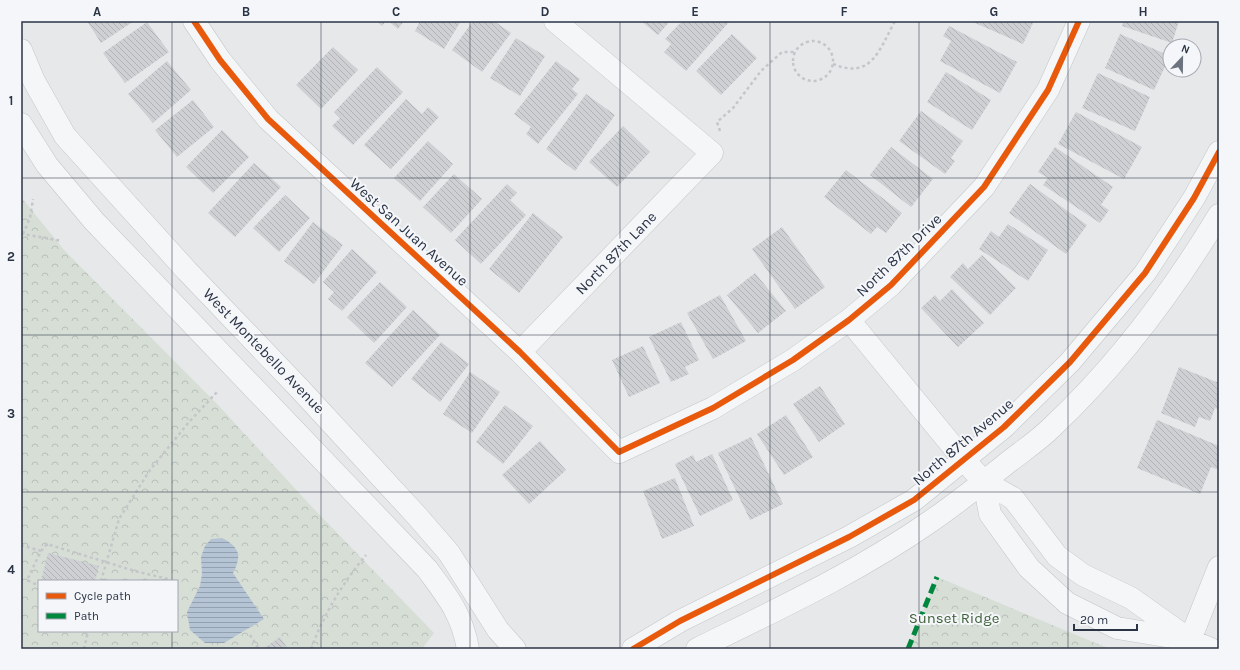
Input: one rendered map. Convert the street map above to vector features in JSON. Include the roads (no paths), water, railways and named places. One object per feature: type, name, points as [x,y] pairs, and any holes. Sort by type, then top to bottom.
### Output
[{"type":"street","name":"West San Juan Avenue","points":[[194,21],[220,60],[268,119],[520,352],[619,452]]},
{"type":"street","name":"North 87th Lane","points":[[520,352],[707,149],[555,21]]},
{"type":"street","name":"North 87th Drive","points":[[619,452],[713,408],[793,360],[849,320],[891,285],[984,187],[1048,90],[1079,21]]},
{"type":"street","name":"West Montebello Avenue","points":[[21,50],[34,80],[64,136],[187,271],[299,388],[417,516],[449,554],[498,630],[515,649]]},
{"type":"street","points":[[21,124],[46,165],[94,221],[427,569],[457,610],[466,636],[468,649]]},
{"type":"street","name":"North 87th Avenue","points":[[633,649],[680,621],[862,529],[914,500],[1004,427],[1044,390],[1127,295],[1144,273],[1194,198],[1219,152]]},
{"type":"street","points":[[697,649],[770,613],[853,569],[931,522],[1052,428],[1105,372],[1161,302],[1219,215]]},
{"type":"street","points":[[849,320],[964,460],[984,482],[1014,498],[1057,556],[1083,575],[1131,598],[1190,640],[1211,649]]},
{"type":"street","points":[[984,482],[990,514],[1029,568],[1067,602],[1116,628],[1190,640]]},
{"type":"street","points":[[1190,640],[1219,567]]},
{"type":"street","points":[[1083,611],[1098,582]]},
{"type":"water","points":[[222,538],[233,545],[238,552],[238,562],[233,573],[264,619],[224,643],[205,643],[190,630],[187,612],[200,586],[202,574],[201,557],[205,546],[211,539]]},
{"type":"park label","name":"Sunset Ridge","points":[[954,618]]}]
